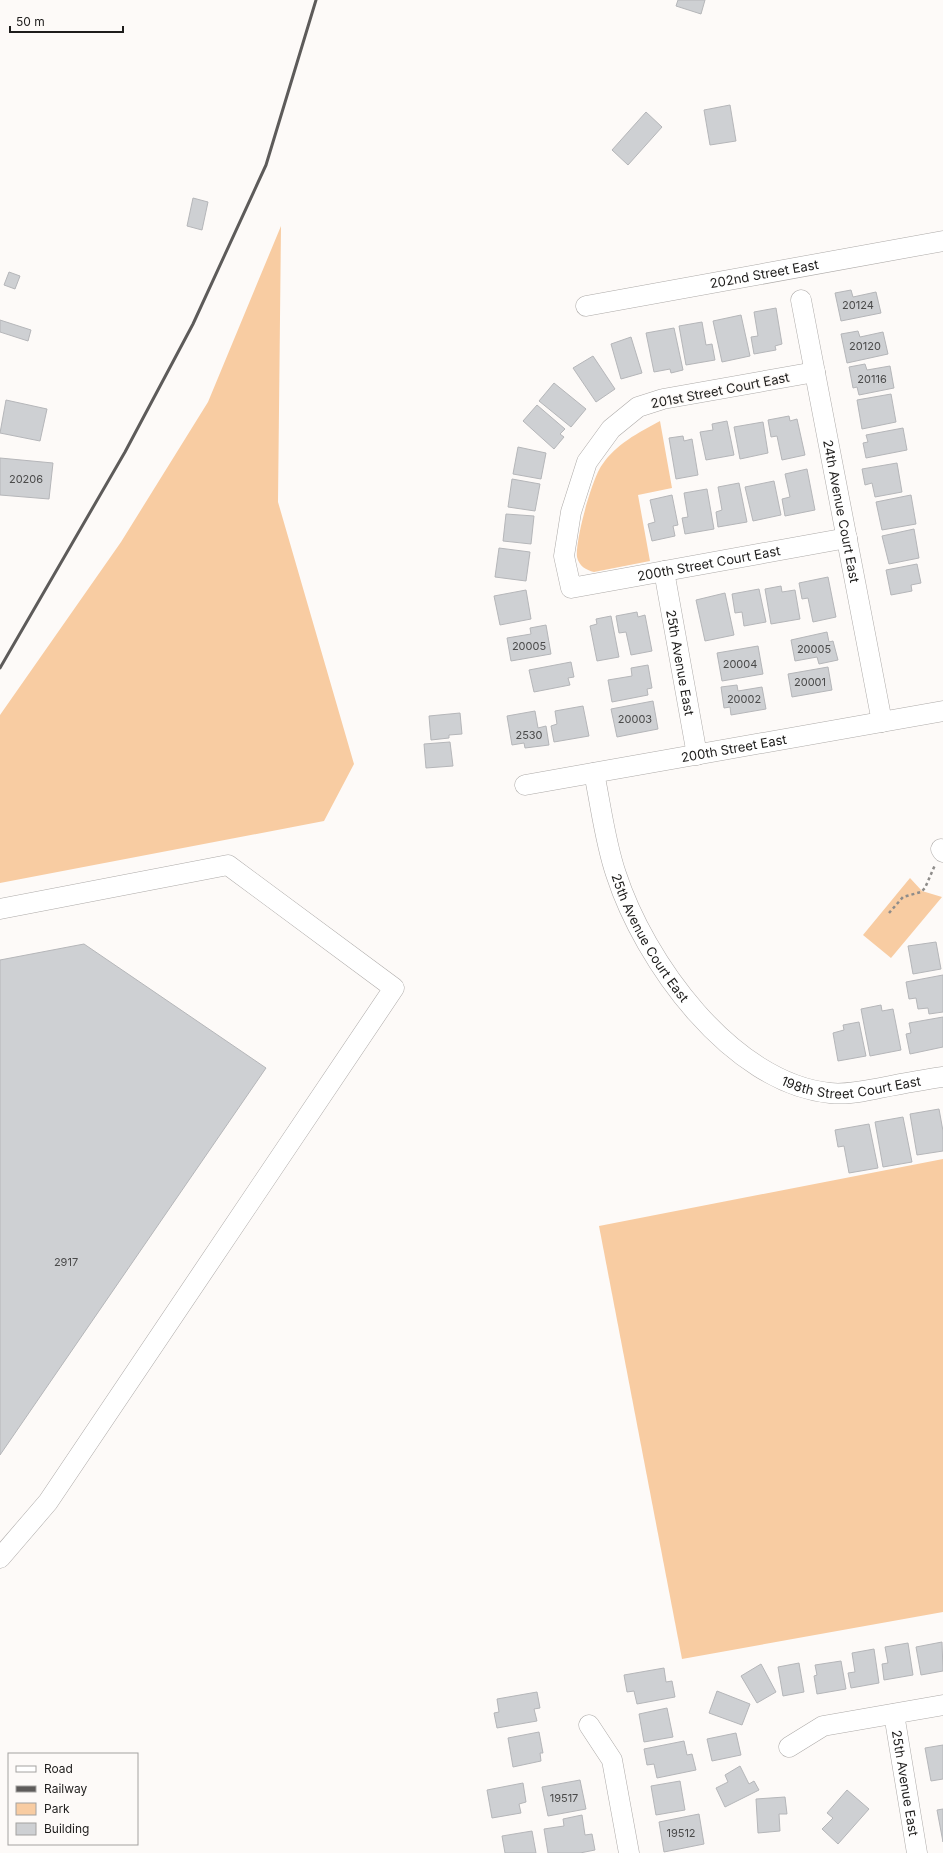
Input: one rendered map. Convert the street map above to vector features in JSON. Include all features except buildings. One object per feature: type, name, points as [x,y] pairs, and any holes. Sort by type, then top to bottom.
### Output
[{"type":"street","name":"202nd Street East","points":[[586,306],[943,242]]},
{"type":"street","name":"24th Avenue Court East","points":[[801,300],[882,722]]},
{"type":"street","name":"201st Street Court East","points":[[571,588],[564,556],[571,512],[588,462],[611,429],[638,407],[663,399],[815,372]]},
{"type":"street","name":"200th Street Court East","points":[[571,588],[847,538]]},
{"type":"street","name":"25th Avenue East","points":[[664,571],[697,755]]},
{"type":"street","name":"200th Street East","points":[[525,785],[943,711]]},
{"type":"street","name":"25th Avenue Court East","points":[[594,773],[615,873],[629,909],[656,958],[680,993],[710,1027],[763,1069]]},
{"type":"street","points":[[0,908],[228,865],[394,988],[48,1502],[0,1558]]},
{"type":"street","name":"198th Street Court East","points":[[763,1069],[786,1082],[829,1093],[848,1094],[943,1076]]},
{"type":"street","points":[[789,1746],[823,1726],[943,1705]]},
{"type":"street","name":"25th Avenue East","points":[[894,1714],[917,1853]]},
{"type":"street","points":[[589,1725],[612,1760],[629,1853]]},
{"type":"path","points":[[889,913],[903,897],[921,892],[925,888],[942,851]]},
{"type":"green space","points":[[281,226],[278,502],[354,764],[324,821],[0,883],[0,715],[121,542],[208,402]]},
{"type":"green space","points":[[660,421],[672,488],[638,495],[650,561],[594,572],[588,570],[579,563],[577,549],[581,524],[598,472],[602,465],[621,445]]},
{"type":"green space","points":[[910,878],[922,891],[942,897],[891,958],[863,935]]},
{"type":"green space","points":[[943,1159],[943,1612],[682,1659],[599,1226]]},
{"type":"railway","points":[[0,668],[125,452],[193,324],[266,165],[316,0]]}]
